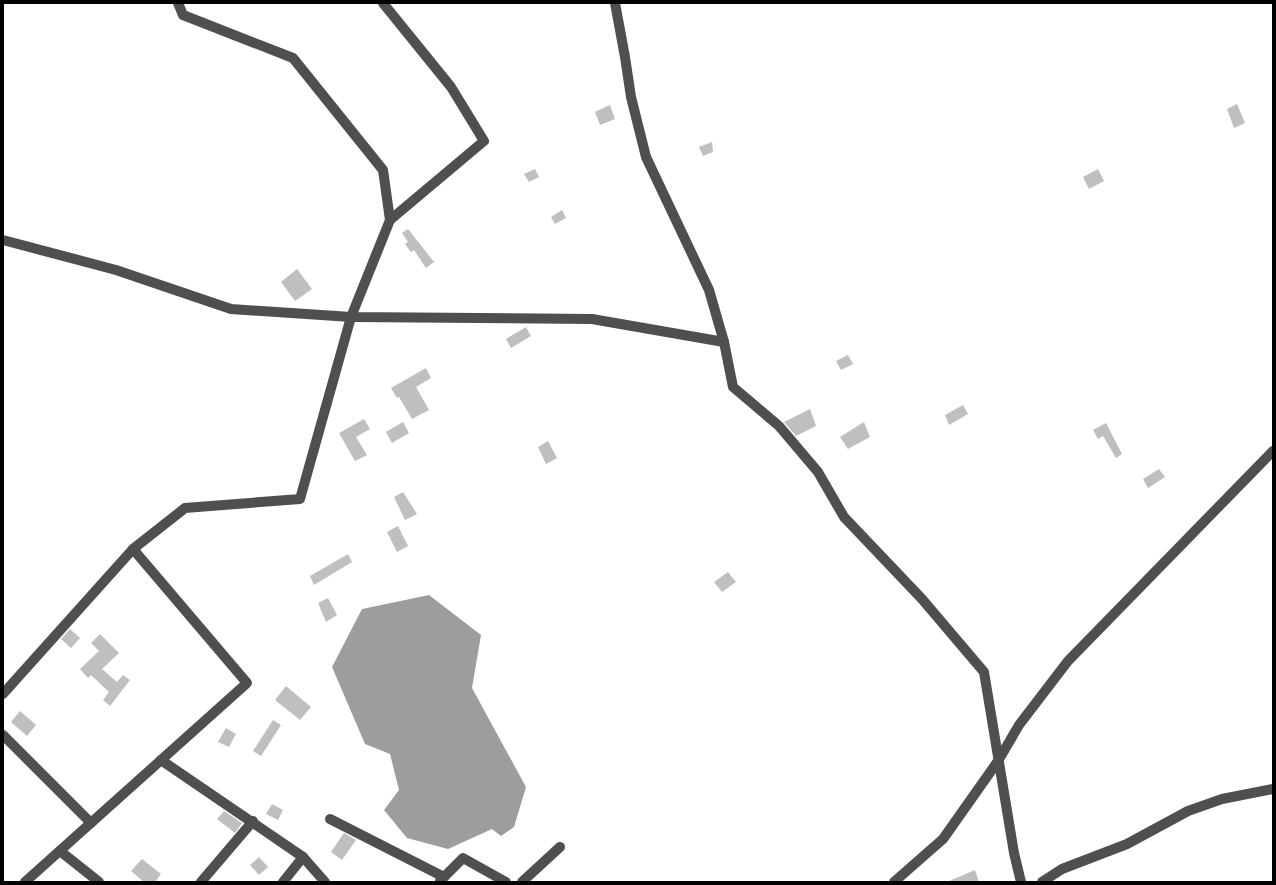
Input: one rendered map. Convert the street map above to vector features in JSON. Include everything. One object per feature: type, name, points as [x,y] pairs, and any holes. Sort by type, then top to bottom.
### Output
[{"type":"street","points":[[178,3],[183,15],[293,58],[383,170],[390,220]]},
{"type":"street","points":[[3,694],[133,549],[185,508],[300,499],[351,317],[390,220],[484,141],[451,87],[383,3]]},
{"type":"street","points":[[615,3],[631,97],[646,157],[709,290],[724,342],[733,387],[779,426],[818,472],[844,517],[922,599],[984,672],[1014,853],[1021,882]]},
{"type":"street","points":[[3,240],[116,270],[231,309],[351,317],[592,319],[724,342]]},
{"type":"street","points":[[894,882],[943,839],[998,761],[1019,725],[1068,661],[1273,451]]},
{"type":"street","points":[[25,882],[247,683],[133,549]]},
{"type":"street","points":[[3,735],[91,823]]},
{"type":"street","points":[[161,760],[303,857],[325,882]]},
{"type":"street","points":[[1042,882],[1062,870],[1127,844],[1188,811],[1222,799],[1273,789]]},
{"type":"street","points":[[330,819],[442,880],[464,858],[506,882]]},
{"type":"street","points":[[201,882],[253,822]]},
{"type":"street","points":[[522,882],[560,847]]},
{"type":"street","points":[[60,851],[99,882]]},
{"type":"street","points":[[283,882],[303,857]]},
{"type":"shaded area","points":[[429,595],[481,635],[472,688],[526,787],[514,827],[501,836],[492,829],[448,849],[407,838],[384,810],[399,790],[390,754],[365,744],[332,667],[362,609]]},
{"type":"building","points":[[1237,104],[1245,123],[1234,128],[1227,109]]},
{"type":"building","points":[[610,105],[615,119],[600,125],[595,112]]},
{"type":"building","points":[[712,142],[713,152],[703,156],[699,147]]},
{"type":"building","points":[[535,169],[539,177],[529,182],[524,174]]},
{"type":"building","points":[[1098,169],[1104,181],[1089,189],[1083,177]]},
{"type":"building","points":[[562,210],[566,218],[555,224],[551,217]]},
{"type":"building","points":[[408,229],[434,262],[426,268],[414,250],[411,252],[405,244],[408,242],[402,233]]},
{"type":"building","points":[[297,269],[312,289],[295,301],[281,282]]},
{"type":"building","points":[[526,327],[531,336],[511,348],[506,339]]},
{"type":"building","points":[[848,355],[853,364],[841,370],[836,361]]},
{"type":"building","points":[[426,368],[431,378],[416,387],[429,410],[412,419],[399,397],[397,398],[391,388]]},
{"type":"building","points":[[963,405],[968,414],[949,425],[945,415]]},
{"type":"building","points":[[810,409],[816,426],[796,436],[784,422]]},
{"type":"building","points":[[364,419],[370,429],[356,437],[367,455],[355,461],[339,433]]},
{"type":"building","points":[[403,422],[409,433],[392,443],[386,432]]},
{"type":"building","points":[[864,422],[870,437],[848,449],[840,437]]},
{"type":"building","points":[[1106,423],[1122,454],[1116,458],[1103,436],[1098,439],[1093,430]]},
{"type":"building","points":[[548,441],[557,458],[546,464],[538,447]]},
{"type":"building","points":[[1159,469],[1165,477],[1148,488],[1143,479]]},
{"type":"building","points":[[403,492],[417,514],[405,520],[394,497]]},
{"type":"building","points":[[398,526],[408,546],[397,552],[387,532]]},
{"type":"building","points":[[348,554],[352,562],[314,585],[310,576]]},
{"type":"building","points":[[728,572],[736,582],[722,592],[714,582]]},
{"type":"building","points":[[328,598],[337,615],[326,622],[318,603]]},
{"type":"building","points":[[70,629],[80,638],[71,648],[61,639]]},
{"type":"building","points":[[100,634],[119,653],[102,669],[117,682],[123,675],[130,680],[110,706],[103,700],[109,692],[91,675],[88,678],[80,669],[99,651],[91,643]]},
{"type":"building","points":[[286,686],[311,707],[300,720],[275,700]]},
{"type":"building","points":[[20,711],[36,725],[27,736],[11,722]]},
{"type":"building","points":[[273,720],[281,725],[261,756],[253,751]]},
{"type":"building","points":[[226,728],[236,734],[229,747],[218,742]]},
{"type":"building","points":[[272,804],[283,810],[278,820],[266,814]]},
{"type":"building","points":[[224,811],[242,823],[235,833],[217,819]]},
{"type":"building","points":[[344,833],[356,840],[342,860],[331,852]]},
{"type":"building","points":[[259,857],[268,867],[259,875],[250,865]]},
{"type":"building","points":[[142,859],[161,874],[155,882],[144,882],[131,871]]},
{"type":"building","points":[[975,870],[979,882],[947,882]]}]
